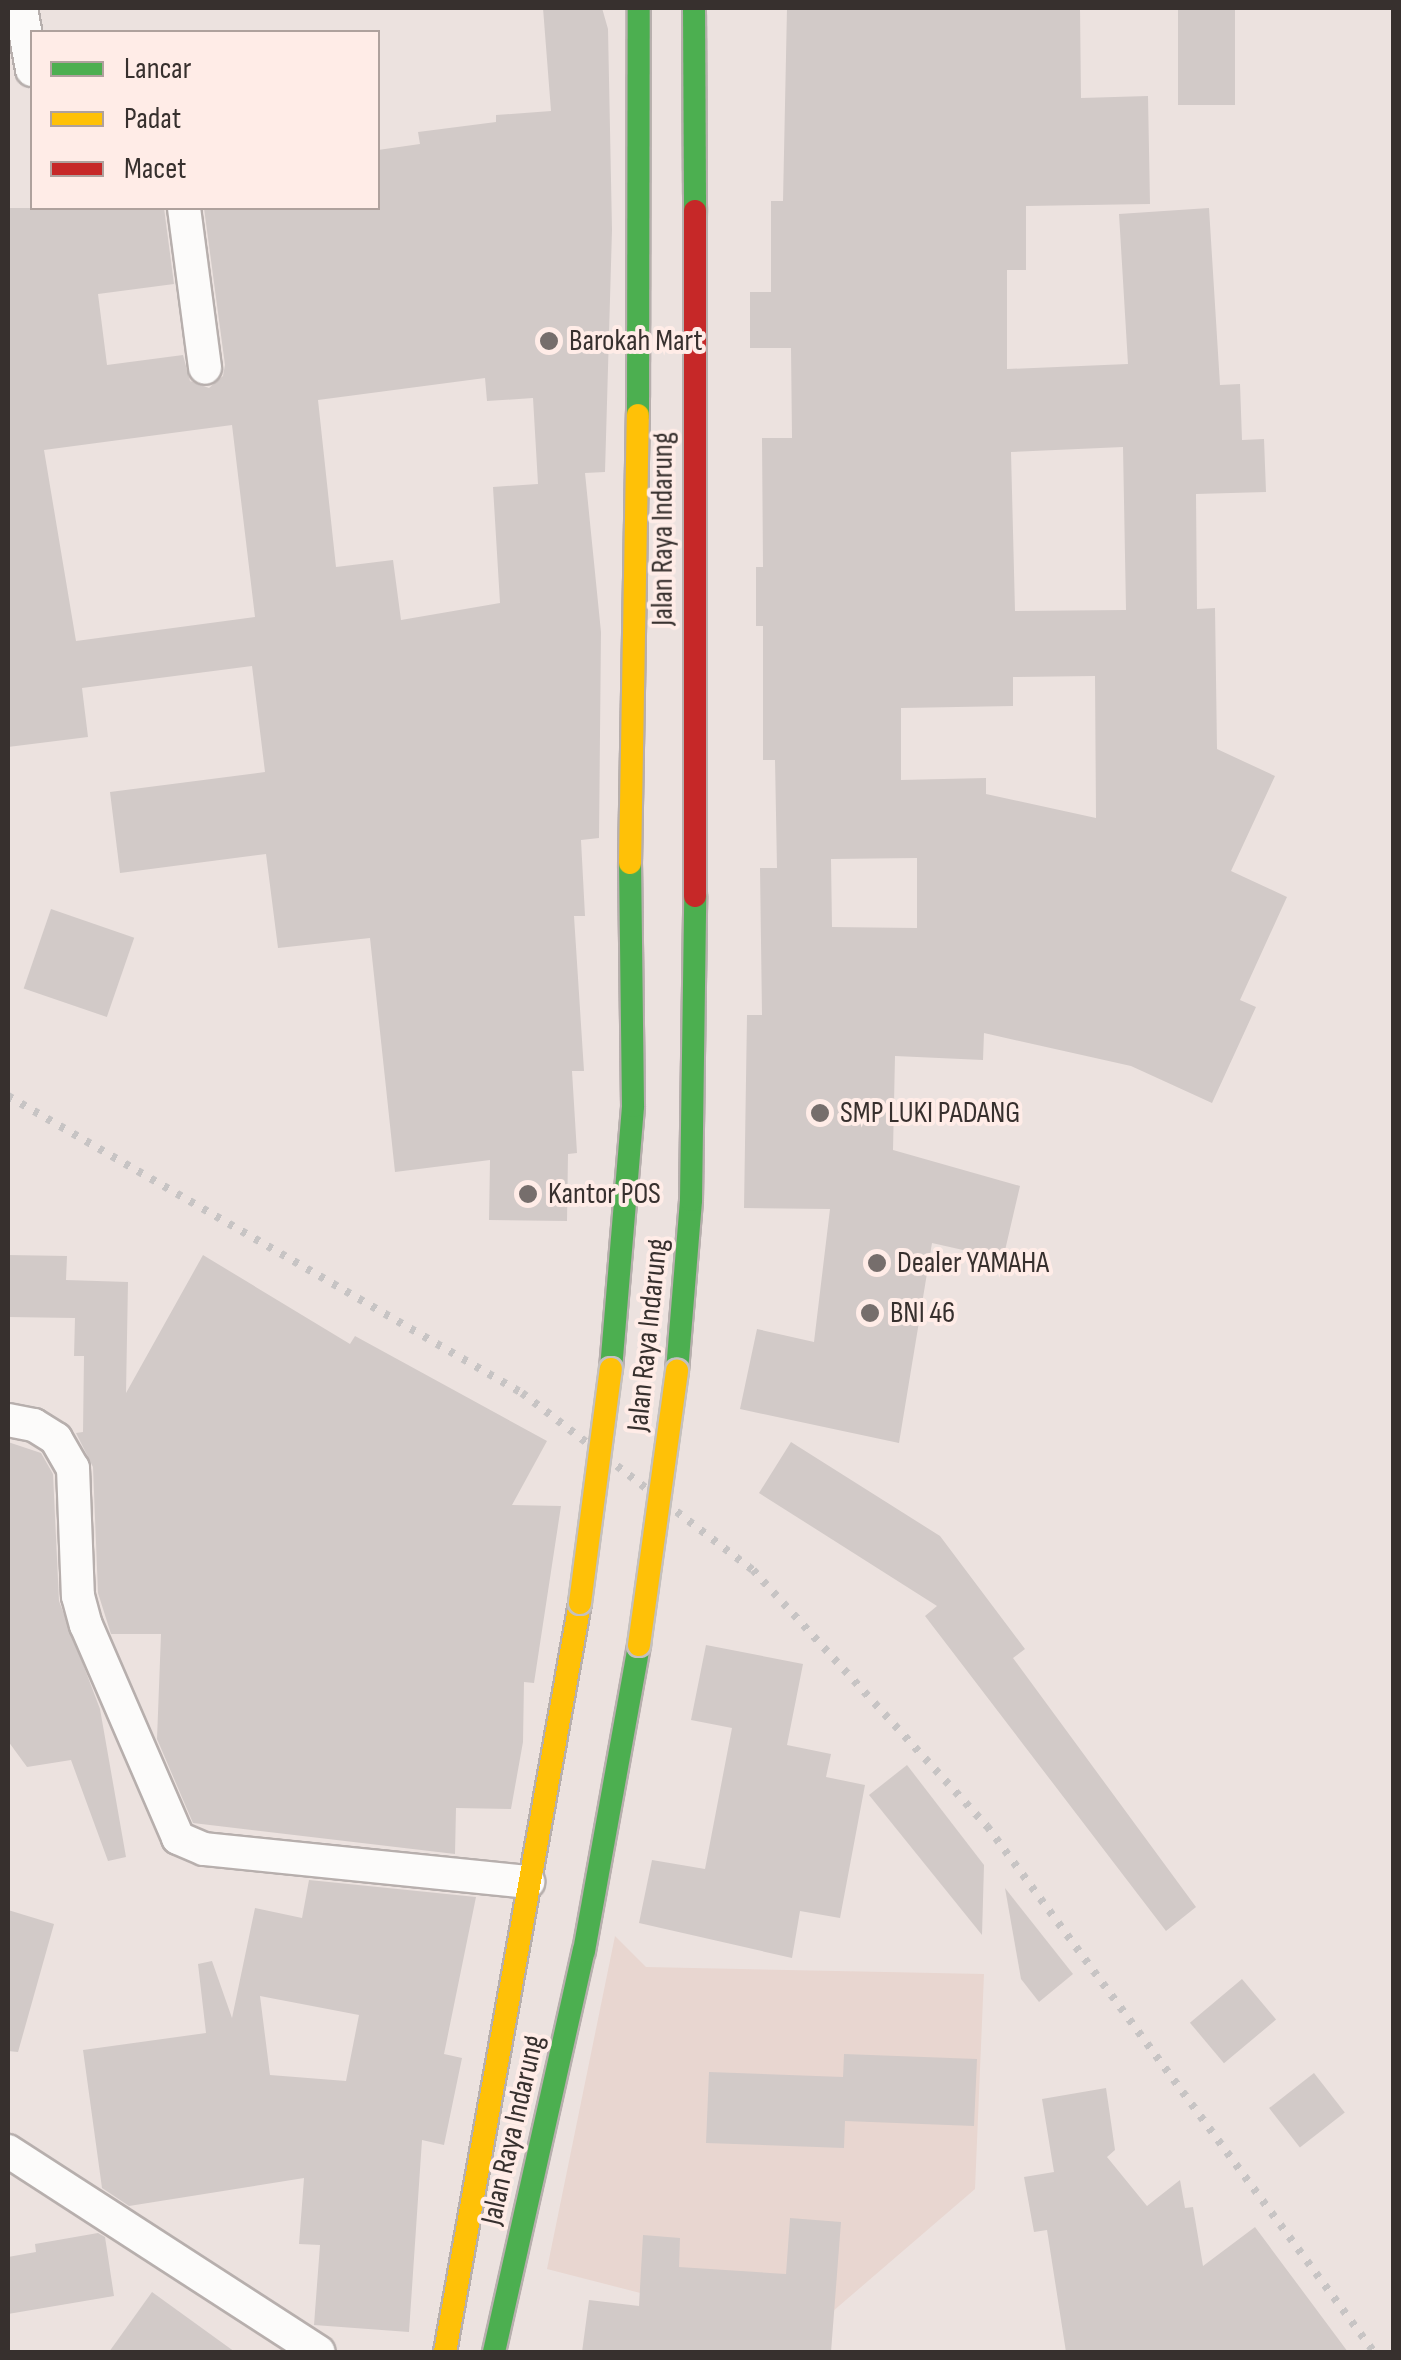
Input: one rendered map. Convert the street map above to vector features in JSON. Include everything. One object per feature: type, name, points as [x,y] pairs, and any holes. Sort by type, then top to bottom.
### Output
[{"type":"highway","name":"Jalan Raya Indarung","points":[[494,2352],[608,1826],[639,1645],[678,1371],[691,1200],[697,786],[663,533],[643,230],[639,8]]},
{"type":"highway","name":"Jalan Raya Indarung","points":[[445,2352],[580,1602],[611,1369],[633,1106],[629,738],[663,533],[694,8]]},
{"type":"highway","points":[[539,1816],[608,1826]]},
{"type":"street","points":[[21,8],[30,59]]},
{"type":"street","points":[[184,210],[205,368]]},
{"type":"street","points":[[8,1420],[34,1425],[56,1440],[73,1468],[78,1596],[86,1625],[178,1838],[204,1849],[528,1882]]},
{"type":"street","points":[[8,2151],[318,2352]]},
{"type":"shaded area","points":[[615,1936],[646,1967],[984,1974],[975,2189],[832,2312],[687,2305],[547,2269]]},
{"type":"building","points":[[543,8],[602,8],[608,29],[612,230],[605,472],[585,473],[601,632],[599,838],[581,840],[585,916],[574,916],[584,1071],[572,1071],[577,1153],[568,1154],[567,1221],[489,1220],[490,1160],[395,1172],[370,938],[278,948],[266,854],[120,873],[110,792],[265,772],[252,666],[82,688],[88,737],[8,747],[8,208],[164,210],[174,284],[98,294],[107,365],[183,355],[190,381],[209,388],[223,376],[225,365],[204,210],[380,210],[380,150],[420,144],[418,132],[496,122],[496,115],[551,111]],"holes":[[[485,378],[487,401],[533,398],[538,484],[493,487],[500,603],[401,620],[393,560],[336,567],[318,400]],[[232,425],[255,617],[76,641],[44,450]]]},
{"type":"building","points":[[787,8],[1080,8],[1081,98],[1148,96],[1150,204],[1026,206],[1026,270],[1007,270],[1007,369],[1128,364],[1119,214],[1209,208],[1220,385],[1240,384],[1242,440],[1264,439],[1266,492],[1196,494],[1197,609],[1215,608],[1217,749],[1275,776],[1231,871],[1287,897],[1240,1000],[1256,1007],[1212,1103],[1131,1066],[984,1033],[983,1060],[895,1056],[893,1150],[1020,1186],[1003,1259],[932,1243],[899,1443],[740,1409],[757,1329],[814,1342],[830,1209],[744,1208],[747,1015],[762,1015],[760,868],[777,868],[775,760],[763,760],[763,626],[756,626],[756,567],[763,567],[762,438],[792,438],[791,348],[750,348],[750,292],[771,292],[771,201],[783,201]],"holes":[[[1123,447],[1126,610],[1015,611],[1011,452]],[[1095,676],[1096,818],[986,794],[986,778],[901,780],[901,708],[1013,706],[1013,677]],[[917,858],[917,928],[832,927],[831,859]]]},
{"type":"building","points":[[1178,8],[1235,8],[1235,105],[1178,105]]},
{"type":"building","points":[[51,909],[134,938],[107,1017],[24,988]]},
{"type":"building","points":[[8,1255],[67,1256],[66,1280],[128,1282],[126,1393],[203,1255],[350,1344],[355,1336],[547,1441],[512,1505],[561,1506],[534,1683],[524,1682],[523,1742],[511,1809],[456,1808],[455,1854],[193,1823],[157,1739],[161,1634],[111,1634],[98,1593],[93,1467],[76,1433],[83,1432],[84,1356],[74,1356],[75,1318],[8,1317]]},
{"type":"building","points":[[8,1442],[41,1453],[53,1474],[59,1601],[100,1709],[126,1857],[108,1861],[71,1760],[27,1767],[8,1741]]},
{"type":"building","points":[[791,1442],[940,1536],[1025,1649],[1013,1658],[1196,1907],[1166,1931],[925,1616],[937,1606],[759,1493]]},
{"type":"building","points":[[706,1645],[803,1664],[787,1745],[831,1754],[826,1777],[865,1785],[840,1918],[800,1911],[792,1958],[639,1923],[652,1860],[705,1869],[732,1728],[691,1720]]},
{"type":"building","points":[[907,1765],[984,1865],[982,1935],[869,1795]]},
{"type":"building","points":[[309,1880],[476,1897],[444,2054],[462,2058],[444,2145],[422,2140],[409,2332],[314,2325],[320,2245],[299,2244],[304,2178],[129,2206],[102,2188],[83,2050],[206,2033],[198,1964],[212,1961],[232,2018],[255,1908],[302,1918]],"holes":[[[260,1996],[359,2015],[346,2081],[270,2075]]]},
{"type":"building","points":[[1005,1888],[1073,1974],[1039,2002],[1021,1979]]},
{"type":"building","points":[[8,1910],[54,1924],[18,2052],[8,2051]]},
{"type":"building","points":[[1242,1979],[1276,2020],[1224,2063],[1190,2023]]},
{"type":"building","points":[[844,2054],[977,2059],[974,2126],[845,2121],[844,2148],[706,2143],[709,2072],[843,2077]]},
{"type":"building","points":[[1314,2073],[1345,2112],[1300,2147],[1269,2108]]},
{"type":"building","points":[[1106,2088],[1115,2150],[1107,2157],[1147,2206],[1180,2180],[1185,2208],[1193,2207],[1203,2266],[1255,2227],[1348,2352],[1066,2352],[1047,2230],[1034,2232],[1024,2177],[1054,2172],[1042,2099]]},
{"type":"building","points":[[790,2218],[841,2222],[831,2352],[582,2352],[589,2300],[639,2306],[643,2235],[680,2238],[679,2267],[786,2274]]},
{"type":"building","points":[[98,2233],[105,2237],[114,2296],[8,2314],[8,2257],[36,2252],[35,2244]]},
{"type":"building","points":[[152,2292],[235,2352],[109,2352]]},
{"type":"railway","points":[[8,1096],[522,1393],[753,1570],[987,1826],[1374,2352]]},
{"type":"traffic: fast","points":[[638,415],[639,8]]},
{"type":"traffic: fast","points":[[694,8],[695,211]]},
{"type":"traffic: fast","points":[[611,1369],[633,1106],[630,863]]},
{"type":"traffic: fast","points":[[677,1371],[691,1200],[695,896]]},
{"type":"traffic: fast","points":[[494,2352],[584,1951],[639,1645]]},
{"type":"traffic: slow","points":[[630,863],[638,415]]},
{"type":"traffic: slow","points":[[580,1603],[611,1369]]},
{"type":"traffic: slow","points":[[639,1645],[677,1371]]},
{"type":"traffic: slow","points":[[445,2352],[580,1603]]},
{"type":"traffic: jam","points":[[695,211],[695,896]]},
{"type":"place","name":"Barokah Mart","points":[[549,341]]},
{"type":"place","name":"SMP LUKI PADANG","points":[[820,1113]]},
{"type":"place","name":"Kantor POS","points":[[528,1194]]},
{"type":"place","name":"Dealer YAMAHA","points":[[877,1263]]},
{"type":"place","name":"BNI 46","points":[[870,1313]]}]
